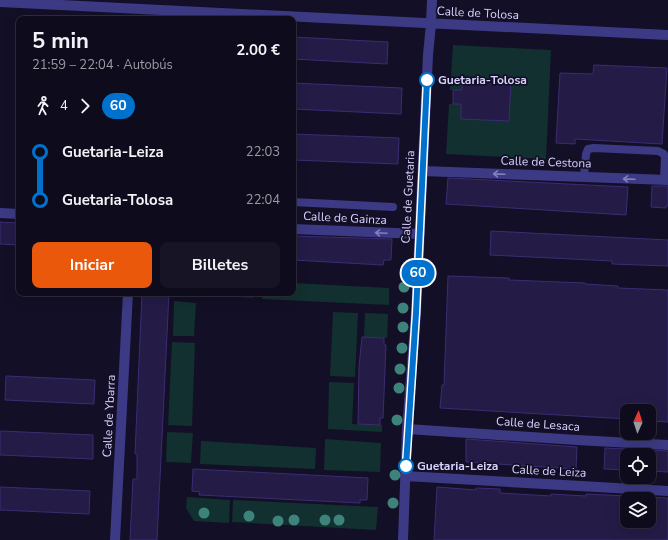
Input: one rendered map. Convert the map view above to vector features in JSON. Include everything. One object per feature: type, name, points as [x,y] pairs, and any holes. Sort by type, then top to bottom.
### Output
[{"type":"street","name":"Calle de Guetaria","points":[[403,540],[407,429],[416,313],[432,0]]},
{"type":"street","name":"Calle de Tolosa","points":[[0,2],[42,2],[290,16]]},
{"type":"street","name":"Calle de Tolosa","points":[[296,16],[668,35]]},
{"type":"street","name":"Calle de Cestona","points":[[423,171],[666,180]]},
{"type":"street","points":[[0,213],[16,214]]},
{"type":"street","name":"Calle de Gainza","points":[[296,229],[420,234]]},
{"type":"street","name":"Calle de Ybarra","points":[[115,540],[128,296]]},
{"type":"street","name":"Calle de Lesaca","points":[[407,429],[668,445]]},
{"type":"street","name":"Calle de Leiza","points":[[405,476],[668,491]]},
{"type":"lane","points":[[584,177],[586,154],[588,149],[594,148],[658,151],[664,154],[666,180]]},
{"type":"lane","points":[[296,202],[393,206]]},
{"type":"green space","points":[[453,45],[551,50],[546,159],[446,154],[449,104],[461,104],[461,119],[509,121],[511,80],[463,78],[462,90],[450,90]]},
{"type":"green space","points":[[296,283],[389,288],[389,305],[262,299],[262,296],[296,296]]},
{"type":"green space","points":[[222,296],[253,296],[253,298]]},
{"type":"green space","points":[[174,301],[196,303],[194,336],[173,336]]},
{"type":"green space","points":[[333,312],[358,313],[355,377],[330,376]]},
{"type":"green space","points":[[365,313],[388,314],[387,338],[364,337]]},
{"type":"green space","points":[[172,342],[195,343],[192,426],[168,425]]},
{"type":"green space","points":[[329,382],[354,383],[352,424],[382,425],[382,432],[328,429]]},
{"type":"green space","points":[[167,432],[193,433],[191,463],[166,462]]},
{"type":"green space","points":[[325,439],[381,443],[380,472],[324,470]]},
{"type":"green space","points":[[201,441],[316,448],[315,469],[200,464]]},
{"type":"green space","points":[[187,497],[230,500],[229,523],[194,521],[186,508]]},
{"type":"green space","points":[[233,500],[378,507],[376,530],[232,522]]},
{"type":"building","points":[[296,37],[388,42],[387,64],[296,59]]},
{"type":"building","points":[[594,65],[667,68],[662,144],[575,139],[575,144],[556,143],[560,73],[593,74]]},
{"type":"building","points":[[463,78],[511,80],[509,121],[461,119],[461,104],[453,104],[453,90],[462,90]]},
{"type":"building","points":[[296,83],[402,88],[401,114],[296,109]]},
{"type":"building","points":[[296,134],[399,138],[398,164],[296,160]]},
{"type":"building","points":[[448,178],[628,187],[626,215],[446,204]]},
{"type":"building","points":[[652,186],[668,186],[668,206],[666,206],[666,208],[651,207]]},
{"type":"building","points":[[0,222],[16,223],[16,245],[0,244]]},
{"type":"building","points":[[491,231],[668,240],[668,266],[612,264],[612,261],[490,255]]},
{"type":"building","points":[[296,236],[392,239],[391,260],[384,260],[383,265],[296,260]]},
{"type":"building","points":[[448,276],[509,278],[509,280],[585,283],[618,286],[618,288],[668,290],[668,422],[656,421],[656,404],[620,404],[620,419],[440,408],[442,385],[444,385]]},
{"type":"building","points":[[142,296],[169,296],[157,540],[130,540],[133,479],[137,479],[137,454],[135,454]]},
{"type":"building","points":[[362,337],[384,338],[384,345],[386,345],[383,418],[380,418],[380,425],[358,424],[359,367]]},
{"type":"building","points":[[6,376],[95,380],[94,404],[5,400]]},
{"type":"building","points":[[0,431],[93,435],[93,459],[0,455]]},
{"type":"building","points":[[466,439],[577,447],[576,469],[466,462]]},
{"type":"building","points":[[605,448],[620,449],[620,470],[604,469]]},
{"type":"building","points":[[656,450],[668,451],[668,472],[656,471]]},
{"type":"building","points":[[193,469],[368,478],[367,500],[360,500],[360,503],[199,495],[200,492],[192,491]]},
{"type":"building","points":[[0,487],[90,491],[89,514],[0,510]]},
{"type":"building","points":[[437,487],[476,490],[476,488],[500,489],[500,493],[551,496],[551,494],[620,496],[620,528],[656,528],[656,497],[668,498],[668,540],[434,540]]},
{"type":"bus line","name":"60","points":[[406,466],[407,429],[416,313],[427,80]]},
{"type":"place","name":"Guetaria-Tolosa","points":[[427,80]]},
{"type":"place","name":"Guetaria-Leiza","points":[[406,466]]}]
